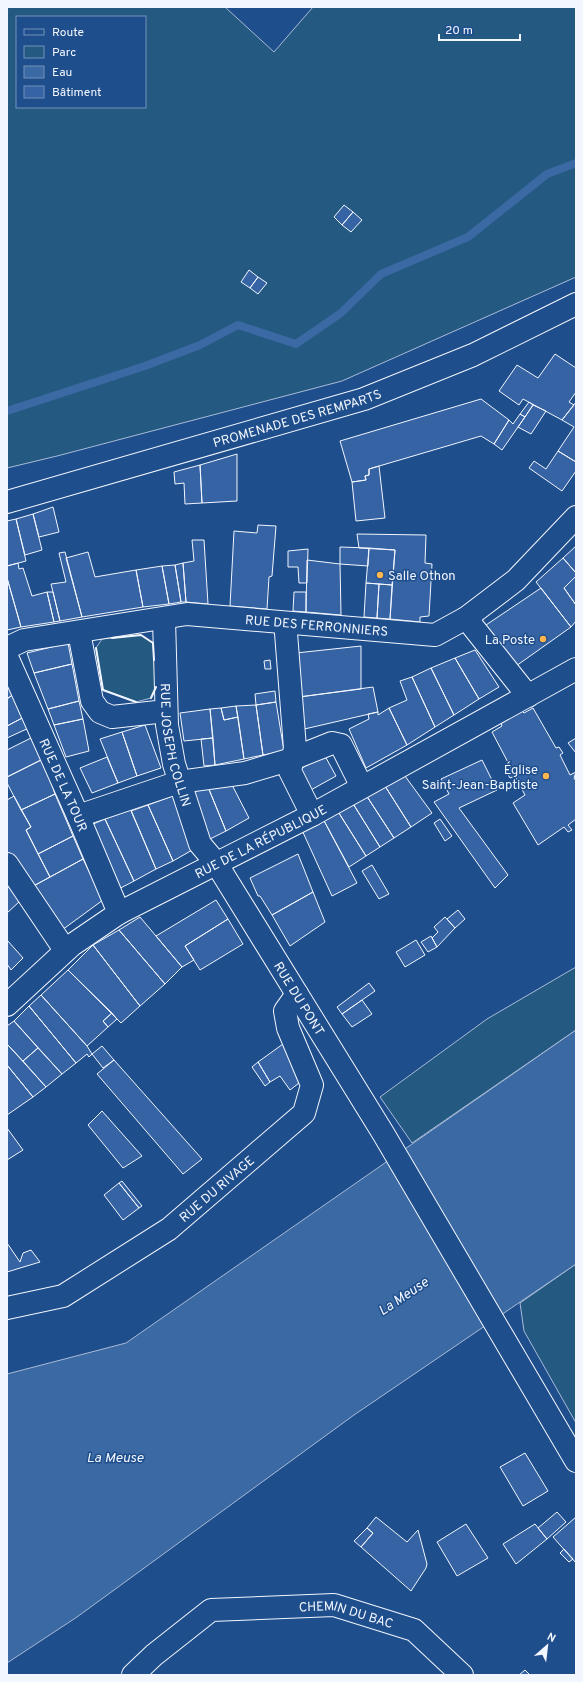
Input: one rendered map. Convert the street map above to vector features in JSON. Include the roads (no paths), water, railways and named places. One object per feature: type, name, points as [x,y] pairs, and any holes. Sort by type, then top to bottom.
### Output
[{"type":"street","name":"PROMENADE DES REMPARTS","points":[[7,502],[364,400],[473,355],[576,304]]},
{"type":"street","name":"RUE DES FERRONNIERS","points":[[10,649],[79,632],[187,614],[435,635],[466,618],[516,580],[576,517]]},
{"type":"street","points":[[466,618],[528,696]]},
{"type":"street","name":"RUE JOSEPH COLLIN","points":[[164,619],[166,711],[174,764],[200,844],[216,864]]},
{"type":"street","points":[[288,623],[286,633],[295,748],[290,771],[312,815]]},
{"type":"street","points":[[79,632],[92,701],[100,712],[112,717],[166,711]]},
{"type":"street","name":"RUE DE LA TOUR","points":[[10,649],[119,913]]},
{"type":"street","name":"RUE DE LA RÉPUBLIQUE","points":[[7,1005],[65,950],[119,913],[312,815],[576,669]]},
{"type":"street","points":[[78,816],[179,782],[245,773],[292,759],[332,744],[341,745],[362,787]]},
{"type":"street","points":[[7,864],[65,950]]},
{"type":"street","name":"RUE DU PONT","points":[[216,864],[383,1133],[576,1461]]},
{"type":"street","name":"RUE DU RIVAGE","points":[[7,1308],[63,1296],[169,1229],[304,1112],[312,1085],[288,1028],[285,1011],[297,994]]},
{"type":"street","name":"CHEMIN DU BAC","points":[[133,1675],[154,1655],[211,1610],[334,1605],[414,1630],[462,1675]]},
{"type":"water","name":"La Meuse","points":[[576,1030],[576,1264],[354,1415],[77,1617],[7,1663],[7,1374],[126,1343]]},
{"type":"waterway","points":[[7,411],[145,366],[200,345],[238,325],[296,344],[341,313],[381,274],[468,237],[547,174],[576,163]]},
{"type":"place","name":"Salle Othon","points":[[380,575]]},
{"type":"place","name":"La Poste","points":[[543,639]]},
{"type":"place","name":"Église Saint-Jean-Baptiste","points":[[546,776]]}]
